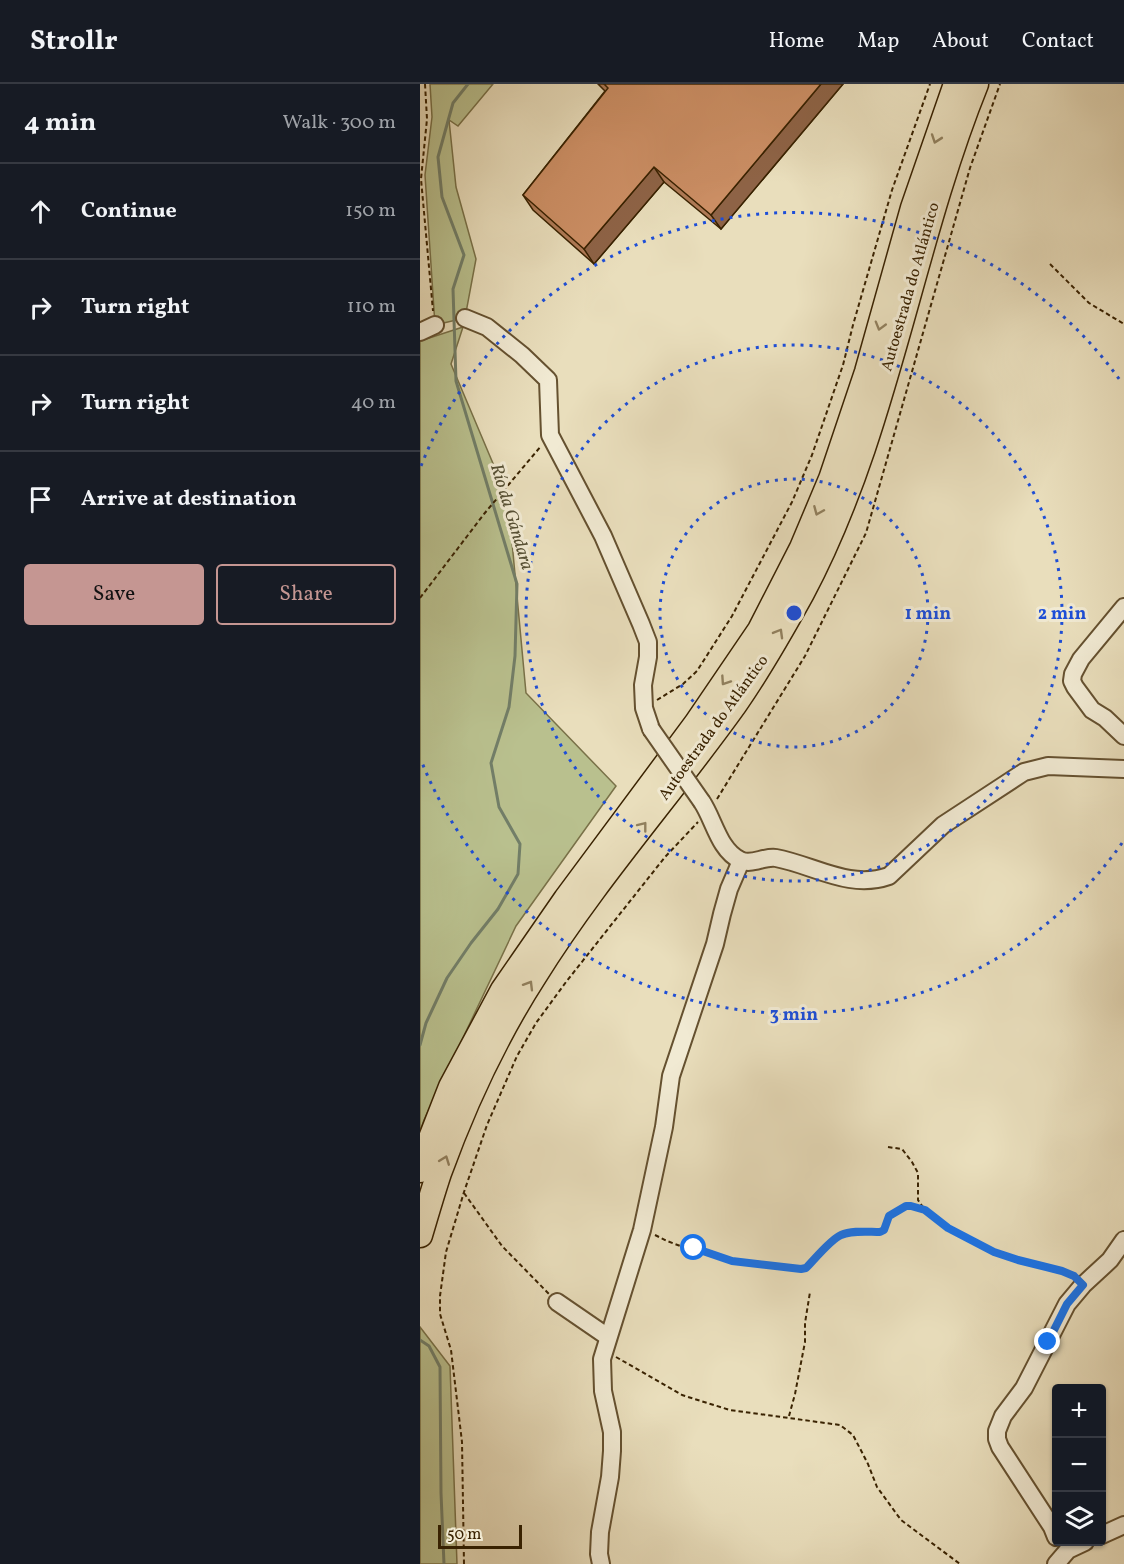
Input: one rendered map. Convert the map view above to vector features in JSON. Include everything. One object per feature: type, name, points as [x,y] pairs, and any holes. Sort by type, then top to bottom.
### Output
[{"type":"highway","name":"Autoestrada do Atlántico","points":[[420,1170],[451,1087],[503,990],[566,899],[696,724],[760,630],[802,548],[831,479],[867,372],[913,208],[956,84]]},
{"type":"highway","name":"Autoestrada do Atlántico","points":[[420,1235],[439,1174],[470,1094],[505,1024],[535,974],[579,909],[737,701],[787,620],[817,561],[853,477],[872,422],[934,206],[951,151],[976,84]]},
{"type":"street","points":[[465,318],[487,327],[548,380],[550,435],[603,536],[648,642],[644,708],[651,729],[705,807],[723,846],[741,861],[752,862],[773,857],[836,877],[859,881],[878,880],[889,876],[943,825],[1024,772],[1048,766],[1124,769]]},
{"type":"street","points":[[1124,607],[1082,659],[1073,674],[1072,681],[1092,710],[1105,718],[1124,736]]},
{"type":"street","points":[[601,1564],[598,1554],[600,1532],[610,1478],[612,1451],[612,1432],[603,1391],[602,1359],[642,1230],[671,1076],[715,944],[729,889],[741,861]]},
{"type":"street","points":[[1052,1527],[1000,1447],[997,1431],[1003,1416],[1024,1388],[1067,1304],[1083,1285],[1110,1260],[1124,1240]]},
{"type":"street","points":[[557,1302],[607,1344]]},
{"type":"street","points":[[1106,1533],[1124,1525]]},
{"type":"street","points":[[1061,1556],[1074,1546]]},
{"type":"path","points":[[425,84],[427,119],[421,179],[427,328]]},
{"type":"path","points":[[644,708],[683,684],[697,670],[732,616],[792,502],[812,455],[843,365],[892,190],[930,84]]},
{"type":"path","points":[[464,1564],[462,1442],[451,1350],[441,1314],[440,1296],[446,1252],[464,1192],[492,1115],[517,1056],[536,1023],[705,807],[806,656],[866,533],[970,168],[1000,84]]},
{"type":"path","points":[[1050,264],[1089,303],[1124,324]]},
{"type":"path","points":[[420,597],[484,514],[550,435]]},
{"type":"path","points":[[888,1147],[902,1149],[912,1162],[918,1173],[918,1200],[925,1210],[948,1228],[994,1252],[1074,1276],[1083,1285]]},
{"type":"path","points":[[464,1192],[502,1246],[557,1302]]},
{"type":"path","points":[[642,1230],[683,1247],[705,1251],[723,1259],[801,1269],[806,1268],[837,1237],[844,1233],[880,1232],[884,1230],[889,1216],[906,1206],[925,1210]]},
{"type":"path","points":[[789,1416],[805,1342],[805,1323],[810,1292]]},
{"type":"path","points":[[607,1344],[682,1395],[730,1410],[789,1416],[840,1425],[853,1435],[877,1486],[901,1520],[960,1564]]},
{"type":"green space","points":[[430,84],[493,84],[458,126],[449,120],[456,187],[476,259],[465,318],[435,325],[425,175],[432,117]]},
{"type":"green space","points":[[463,327],[451,364],[508,499],[526,693],[616,786],[516,926],[420,1132],[420,341]]},
{"type":"green space","points":[[420,1327],[450,1366],[457,1564],[420,1564]]},
{"type":"building","points":[[604,84],[821,84],[711,215],[654,167],[584,249],[523,195],[608,88]]},
{"type":"waterway","name":"Río da Gándara","points":[[420,1045],[426,1023],[447,978],[498,909],[518,874],[520,844],[499,807],[491,763],[509,707],[515,656],[517,584],[456,381],[453,289],[464,255],[442,197],[438,157],[453,103],[468,84]]},
{"type":"waterway","points":[[420,1340],[429,1346],[440,1367],[444,1564]]},
{"type":"route","points":[[694,1248],[732,1261],[801,1269],[806,1268],[837,1237],[844,1233],[880,1232],[884,1230],[889,1216],[906,1206],[911,1206],[925,1210],[948,1228],[994,1252],[1074,1276],[1083,1285],[1067,1304],[1048,1342]]}]
